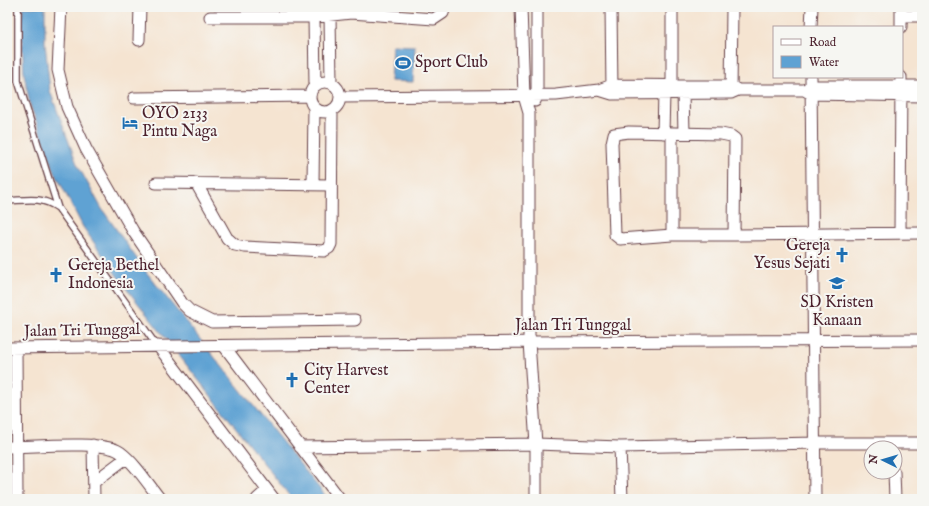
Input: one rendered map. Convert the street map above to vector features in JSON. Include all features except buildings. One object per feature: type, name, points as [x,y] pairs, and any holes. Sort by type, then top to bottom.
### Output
[{"type":"street","points":[[61,7],[58,70],[67,107],[86,149],[129,224],[182,303],[190,311],[212,322],[354,320]]},
{"type":"street","points":[[139,40],[140,7]]},
{"type":"street","points":[[210,17],[289,12],[314,16],[330,15],[351,10],[434,19],[443,13],[445,7]]},
{"type":"street","points":[[521,7],[524,96],[530,113],[529,342],[536,444],[536,499]]},
{"type":"street","points":[[530,113],[537,96],[537,7]]},
{"type":"street","points":[[611,7],[612,90]]},
{"type":"street","points":[[672,7],[672,85]]},
{"type":"street","points":[[732,7],[734,90]]},
{"type":"street","points":[[811,26],[812,7]]},
{"type":"street","points":[[330,15],[331,83]]},
{"type":"street","points":[[312,184],[314,107],[310,96],[314,86],[314,16]]},
{"type":"street","points":[[901,17],[922,16]]},
{"type":"street","points":[[314,86],[319,83],[331,83],[336,86],[340,97],[338,103],[332,110],[324,112],[314,107]]},
{"type":"street","points":[[612,90],[672,85],[734,90]]},
{"type":"street","points":[[900,86],[922,96]]},
{"type":"street","points":[[900,86],[900,233]]},
{"type":"street","points":[[340,97],[537,96],[600,90],[683,93],[809,87],[922,86]]},
{"type":"street","points":[[809,87],[815,499]]},
{"type":"street","points":[[664,93],[668,134],[672,236]]},
{"type":"street","points":[[683,93],[684,133]]},
{"type":"street","points":[[134,98],[310,96]]},
{"type":"street","points":[[196,183],[227,238],[235,245],[245,247],[324,251],[329,248],[331,244],[332,110]]},
{"type":"street","points":[[734,235],[735,139],[731,136],[721,134],[629,132],[614,134],[612,143],[613,224],[614,235],[620,239],[672,236],[922,233]]},
{"type":"street","points":[[156,183],[331,185]]},
{"type":"street","name":"Jalan Tri Tunggal","points":[[11,348],[529,342],[922,340]]},
{"type":"street","points":[[162,346],[271,495],[257,499]]},
{"type":"street","points":[[224,346],[340,499]]},
{"type":"street","points":[[11,348],[12,447],[17,499]]},
{"type":"street","points":[[300,447],[536,444],[620,447],[814,443],[863,445]]},
{"type":"street","points":[[903,445],[922,443]]},
{"type":"street","points":[[12,447],[93,446],[117,451],[126,458],[160,499]]},
{"type":"street","points":[[93,446],[94,499]]},
{"type":"street","points":[[620,447],[622,499]]},
{"type":"street","points":[[94,482],[126,458]]},
{"type":"street","points":[[894,480],[895,499]]},
{"type":"lane","points":[[18,7],[18,81],[58,208]]},
{"type":"lane","points":[[7,201],[42,200],[48,201],[58,208],[162,346]]},
{"type":"water","points":[[23,7],[45,7],[45,43],[50,91],[77,164],[102,209],[147,273],[328,499],[292,499],[122,283],[83,227],[55,173],[30,105],[24,74],[22,40]]},
{"type":"water","name":"Sport Club","points":[[392,45],[415,46],[413,82],[390,81]]},
{"type":"place","name":"Sport Club","points":[[403,63]]},
{"type":"place","name":"OYO 2133 Pintu Naga","points":[[130,123]]},
{"type":"place","name":"Gereja Yesus Sejati","points":[[842,255]]},
{"type":"place","name":"Gereja Bethel Indonesia","points":[[56,275]]},
{"type":"place","name":"SD Kristen Kanaan","points":[[837,283]]},
{"type":"place","name":"City Harvest Center","points":[[292,380]]}]
